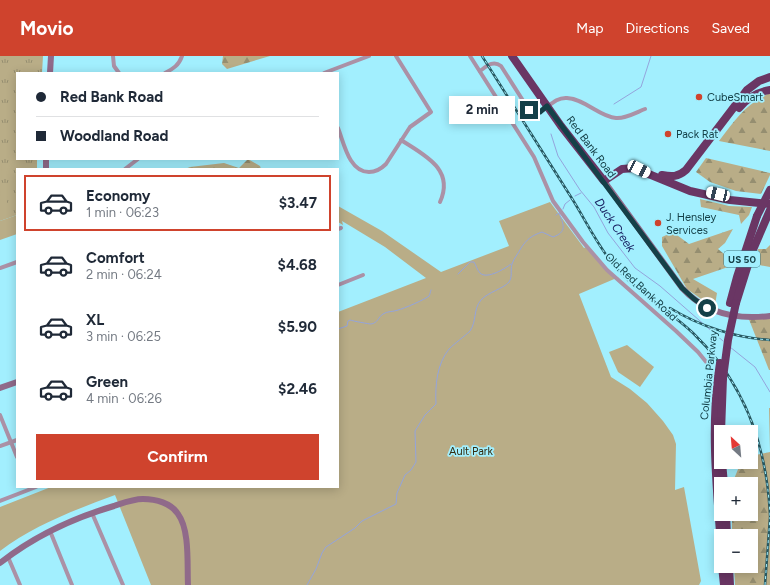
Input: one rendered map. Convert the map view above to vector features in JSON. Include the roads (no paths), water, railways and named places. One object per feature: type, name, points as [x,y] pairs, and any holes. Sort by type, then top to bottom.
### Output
[{"type":"highway","name":"Red Bank Road","points":[[512,56],[547,106],[602,179]]},
{"type":"highway","points":[[662,175],[675,177],[686,170],[747,90],[759,81],[770,76]]},
{"type":"highway","points":[[679,185],[743,103],[762,91],[770,90]]},
{"type":"highway","points":[[602,179],[618,165],[629,162],[639,164],[679,185]]},
{"type":"highway","points":[[602,179],[622,169],[634,168],[679,185],[718,194],[770,202]]},
{"type":"highway","name":"Columbia Parkway","points":[[733,303],[737,277],[757,216],[770,190]]},
{"type":"highway","name":"Columbia Parkway","points":[[721,425],[721,378],[725,327],[752,252],[768,214]]},
{"type":"highway","name":"Columbia Parkway","points":[[720,529],[714,419],[721,378]]},
{"type":"highway","points":[[723,573],[724,585]]},
{"type":"highway","points":[[729,573],[730,585]]},
{"type":"street","points":[[50,72],[51,56]]},
{"type":"street","points":[[113,56],[114,66],[118,72]]},
{"type":"street","points":[[167,72],[180,62],[182,56]]},
{"type":"street","points":[[327,72],[369,56]]},
{"type":"street","points":[[339,130],[351,160],[358,168],[365,171],[374,171],[384,166],[401,140],[414,124],[431,112],[396,56]]},
{"type":"street","name":"Old Red Bank Road","points":[[470,56],[534,158],[556,206],[583,242],[601,264],[698,352],[707,363]]},
{"type":"street","points":[[480,71],[490,64],[497,64],[501,66],[530,112],[535,114],[557,100],[569,98],[582,102],[616,118],[645,109]]},
{"type":"street","points":[[401,140],[437,165],[442,175],[444,186],[443,197],[440,202]]},
{"type":"street","points":[[126,168],[137,160]]},
{"type":"street","name":"Red Bank Road","points":[[602,179],[682,288],[694,299],[707,308],[722,314],[742,317],[770,316]]},
{"type":"street","points":[[0,268],[16,262]]},
{"type":"street","points":[[339,285],[363,275]]},
{"type":"street","points":[[0,388],[16,382]]},
{"type":"street","points":[[0,415],[16,455]]},
{"type":"street","points":[[0,446],[16,440]]},
{"type":"street","points":[[0,501],[29,488]]},
{"type":"street","points":[[0,563],[30,541],[92,512],[139,499],[159,501],[172,508],[182,519],[186,530],[188,585]]},
{"type":"street","points":[[92,512],[123,585]]},
{"type":"street","points":[[50,531],[72,585]]},
{"type":"street","points":[[8,557],[20,585]]},
{"type":"waterway","points":[[614,104],[641,87],[651,56]]},
{"type":"waterway","name":"Duck Creek","points":[[551,134],[558,156],[580,190],[594,207],[608,233],[635,268],[660,286],[723,341]]},
{"type":"waterway","points":[[575,196],[581,193]]},
{"type":"waterway","points":[[563,209],[565,204],[570,200]]},
{"type":"waterway","points":[[307,585],[326,547],[355,528],[362,521],[396,504],[397,493],[405,475],[411,470],[416,462],[415,431],[425,415],[436,404],[439,368],[445,355],[449,349],[470,331],[474,323],[477,307],[481,300],[509,282],[511,278],[511,267],[525,242],[532,236],[542,232],[553,237],[561,233],[563,228],[562,221],[559,213],[556,215]]},
{"type":"waterway","points":[[458,274],[470,262],[474,262],[480,273],[483,275],[496,273],[511,264]]},
{"type":"waterway","points":[[339,329],[347,326],[348,321],[350,320],[370,324],[373,323],[385,313],[405,308],[429,296],[431,290]]},
{"type":"waterway","name":"Duck Creek","points":[[730,347],[755,367],[770,392]]},
{"type":"railway","points":[[482,56],[613,264],[631,283],[693,333],[711,352],[726,372],[750,417],[758,440],[768,490],[770,516]]},
{"type":"railway","points":[[670,308],[705,326],[744,337],[770,340]]},
{"type":"railway","points":[[765,585],[770,517]]},
{"type":"place","name":"CubeSmart","points":[[699,97]]},
{"type":"place","name":"Pack Rat","points":[[668,134]]},
{"type":"place","name":"J. Hensley Services","points":[[658,223]]},
{"type":"park label","name":"Ault Park","points":[[471,451]]}]
